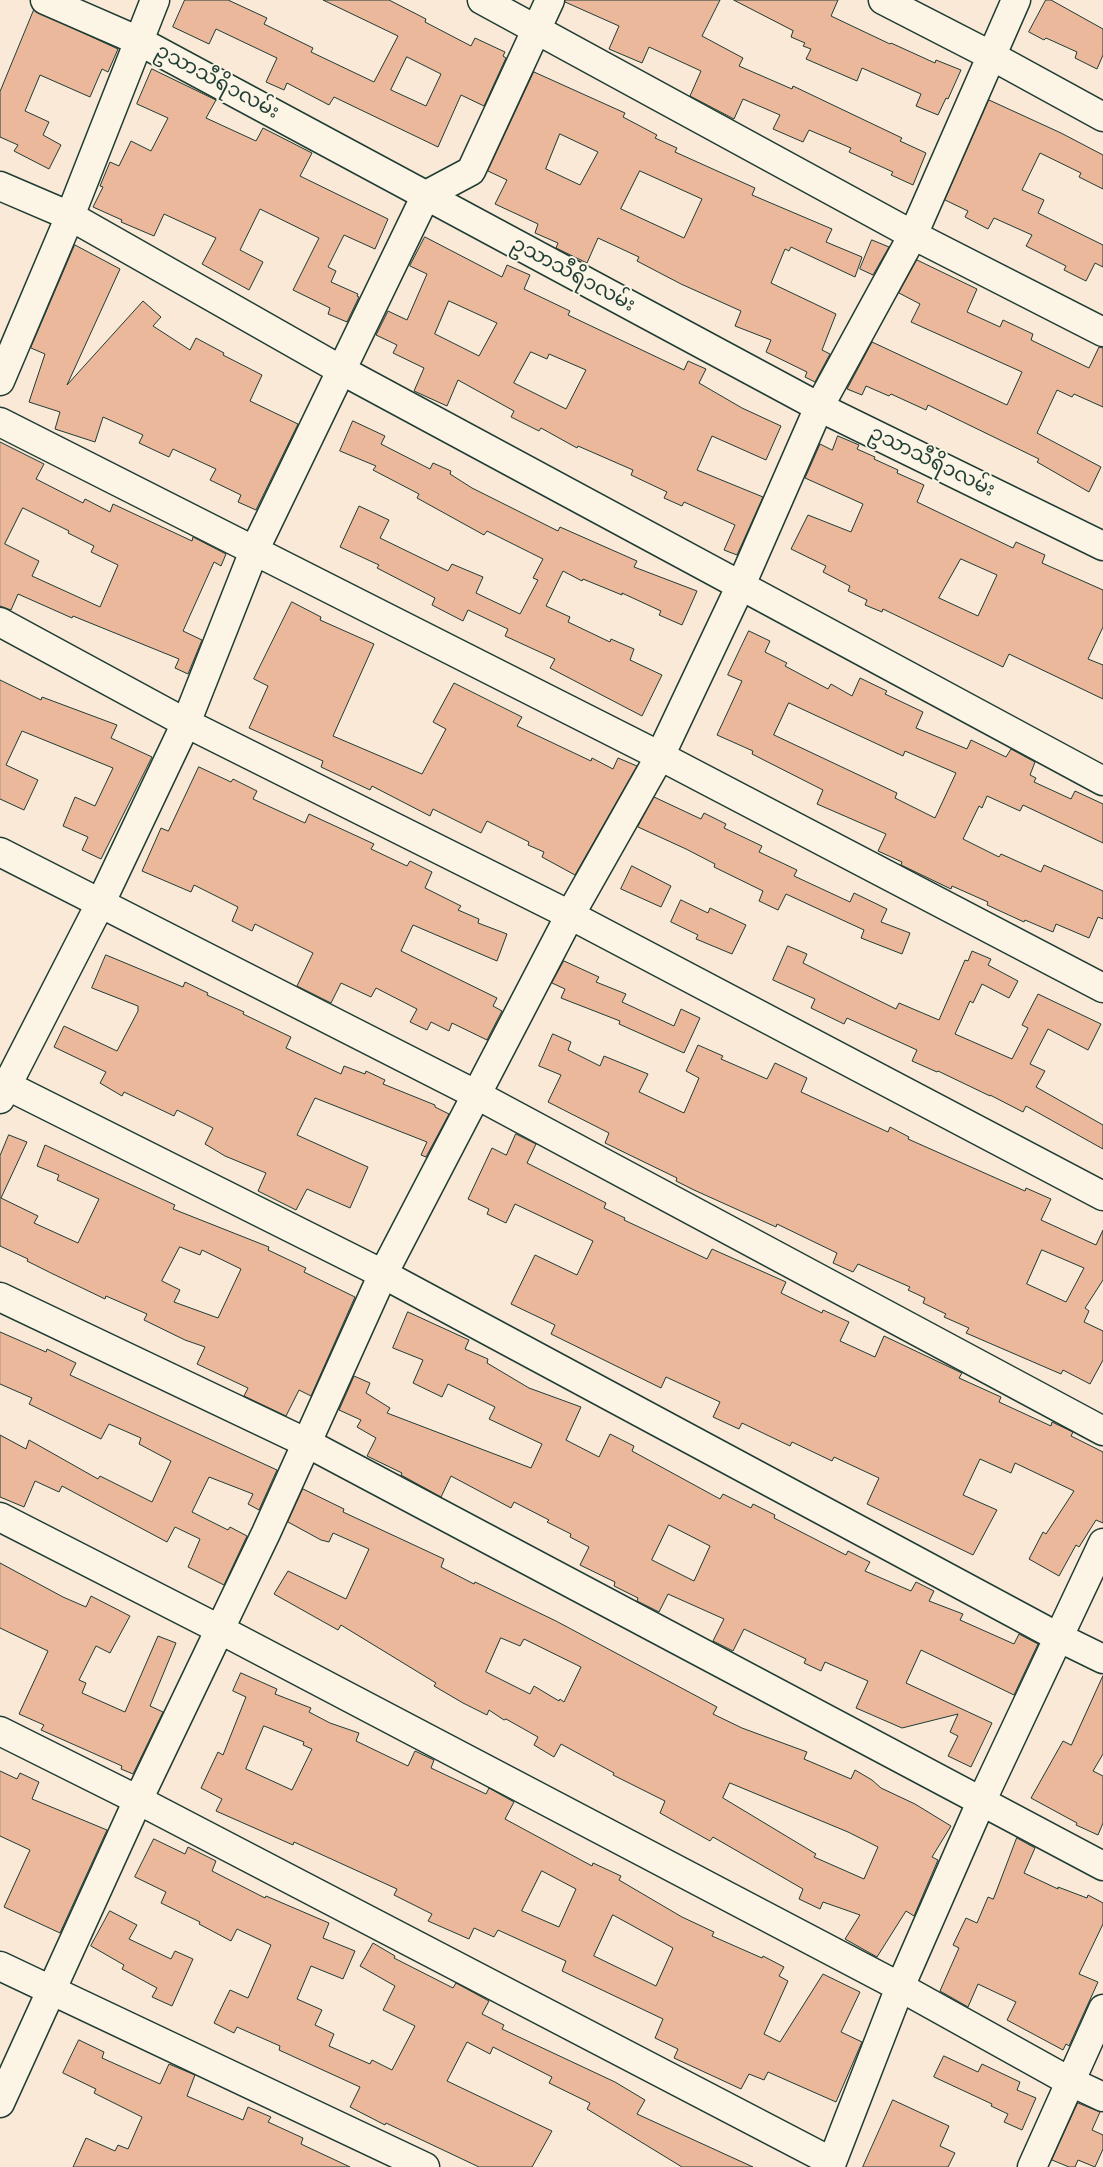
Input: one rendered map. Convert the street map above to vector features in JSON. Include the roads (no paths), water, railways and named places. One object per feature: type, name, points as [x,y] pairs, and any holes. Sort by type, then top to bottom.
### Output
[{"type":"street","name":"ဥသာသီရိ၁လမ်း","points":[[45,0],[139,40],[819,407],[1103,546]]},
{"type":"street","points":[[0,380],[70,216],[156,0]]},
{"type":"street","points":[[482,0],[913,235],[1103,332]]},
{"type":"street","points":[[550,0],[471,170],[426,195],[254,551],[186,723],[100,904],[2,1088],[383,1274],[1058,1637],[1103,1659]]},
{"type":"street","points":[[883,0],[1103,116]]},
{"type":"street","points":[[0,2104],[138,1800],[307,1443],[383,1274],[570,915],[660,756],[741,585],[819,407],[913,235],[990,55],[1016,0]]},
{"type":"street","points":[[0,186],[70,216],[341,370],[1103,781]]},
{"type":"street","points":[[0,422],[660,756],[1103,988]]},
{"type":"street","points":[[0,622],[186,723],[570,915],[1103,1196]]},
{"type":"street","points":[[0,852],[477,1095],[1103,1431]]},
{"type":"street","points":[[0,1297],[307,1443],[1103,1866]]},
{"type":"street","points":[[0,1517],[219,1629],[900,1986],[1069,2081],[1103,2097]]},
{"type":"street","points":[[0,1731],[138,1800],[836,2165],[900,1986],[981,1802],[1103,1543]]},
{"type":"street","points":[[0,1966],[424,2167]]},
{"type":"street","points":[[1032,2167],[1069,2081],[1103,2009]]}]
